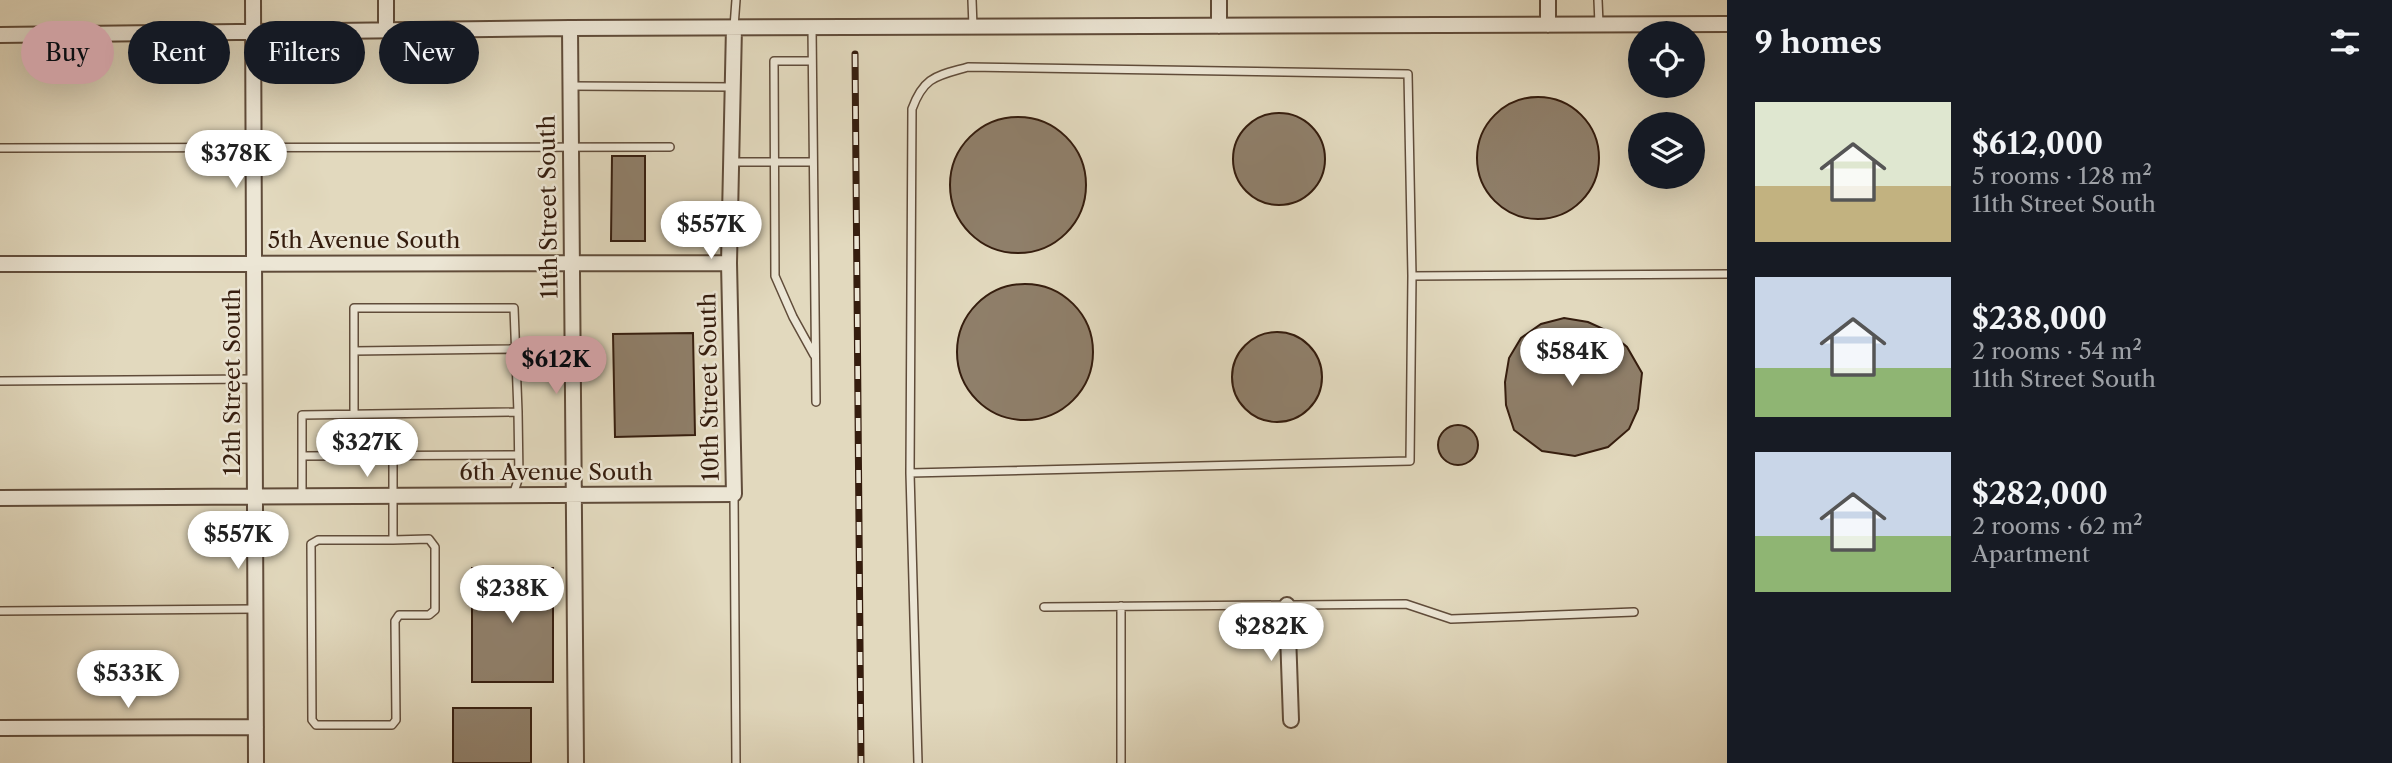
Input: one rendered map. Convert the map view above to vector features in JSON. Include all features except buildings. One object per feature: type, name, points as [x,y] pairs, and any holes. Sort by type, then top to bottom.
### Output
[{"type":"street","name":"12th Street South","points":[[253,0],[253,21]]},
{"type":"street","points":[[386,0],[386,21]]},
{"type":"street","points":[[1219,0],[1219,26]]},
{"type":"street","points":[[1548,0],[1548,25]]},
{"type":"street","points":[[479,29],[1727,24]]},
{"type":"street","name":"10th Street South","points":[[734,27],[729,262],[734,494]]},
{"type":"street","name":"11th Street South","points":[[570,28],[576,763]]},
{"type":"street","points":[[0,35],[244,32]]},
{"type":"street","name":"12th Street South","points":[[253,84],[256,763]]},
{"type":"street","name":"5th Avenue South","points":[[0,264],[729,262]]},
{"type":"street","name":"6th Avenue South","points":[[0,498],[734,494]]},
{"type":"street","points":[[1287,605],[1291,720]]},
{"type":"street","points":[[0,728],[256,727]]},
{"type":"lane","points":[[734,27],[736,0]]},
{"type":"lane","points":[[972,0],[972,27]]},
{"type":"lane","points":[[1598,0],[1599,25]]},
{"type":"lane","points":[[812,27],[816,402]]},
{"type":"lane","points":[[812,61],[774,61],[775,276],[816,359]]},
{"type":"lane","points":[[910,473],[1410,461],[1412,276],[1408,74],[968,67],[933,77],[916,98],[912,109],[910,473],[918,763]]},
{"type":"lane","points":[[570,86],[733,87]]},
{"type":"lane","points":[[0,148],[670,147]]},
{"type":"lane","points":[[731,162],[813,162]]},
{"type":"lane","points":[[1412,276],[1727,274]]},
{"type":"lane","points":[[354,414],[354,308],[514,308],[519,477],[513,495]]},
{"type":"lane","points":[[354,351],[515,349]]},
{"type":"lane","points":[[0,381],[255,379]]},
{"type":"lane","points":[[302,496],[302,415],[517,412]]},
{"type":"lane","points":[[302,456],[518,455]]},
{"type":"lane","points":[[393,456],[393,540]]},
{"type":"lane","points":[[734,494],[736,763]]},
{"type":"lane","points":[[429,539],[435,547],[435,610],[429,615],[399,615],[395,621],[396,720],[392,725],[316,725],[312,720],[311,544],[318,540],[393,540],[429,539]]},
{"type":"lane","points":[[1044,607],[1406,604],[1451,618],[1634,612]]},
{"type":"lane","points":[[1121,606],[1121,763]]},
{"type":"lane","points":[[0,611],[255,609]]},
{"type":"railway","points":[[855,54],[861,763]]}]
